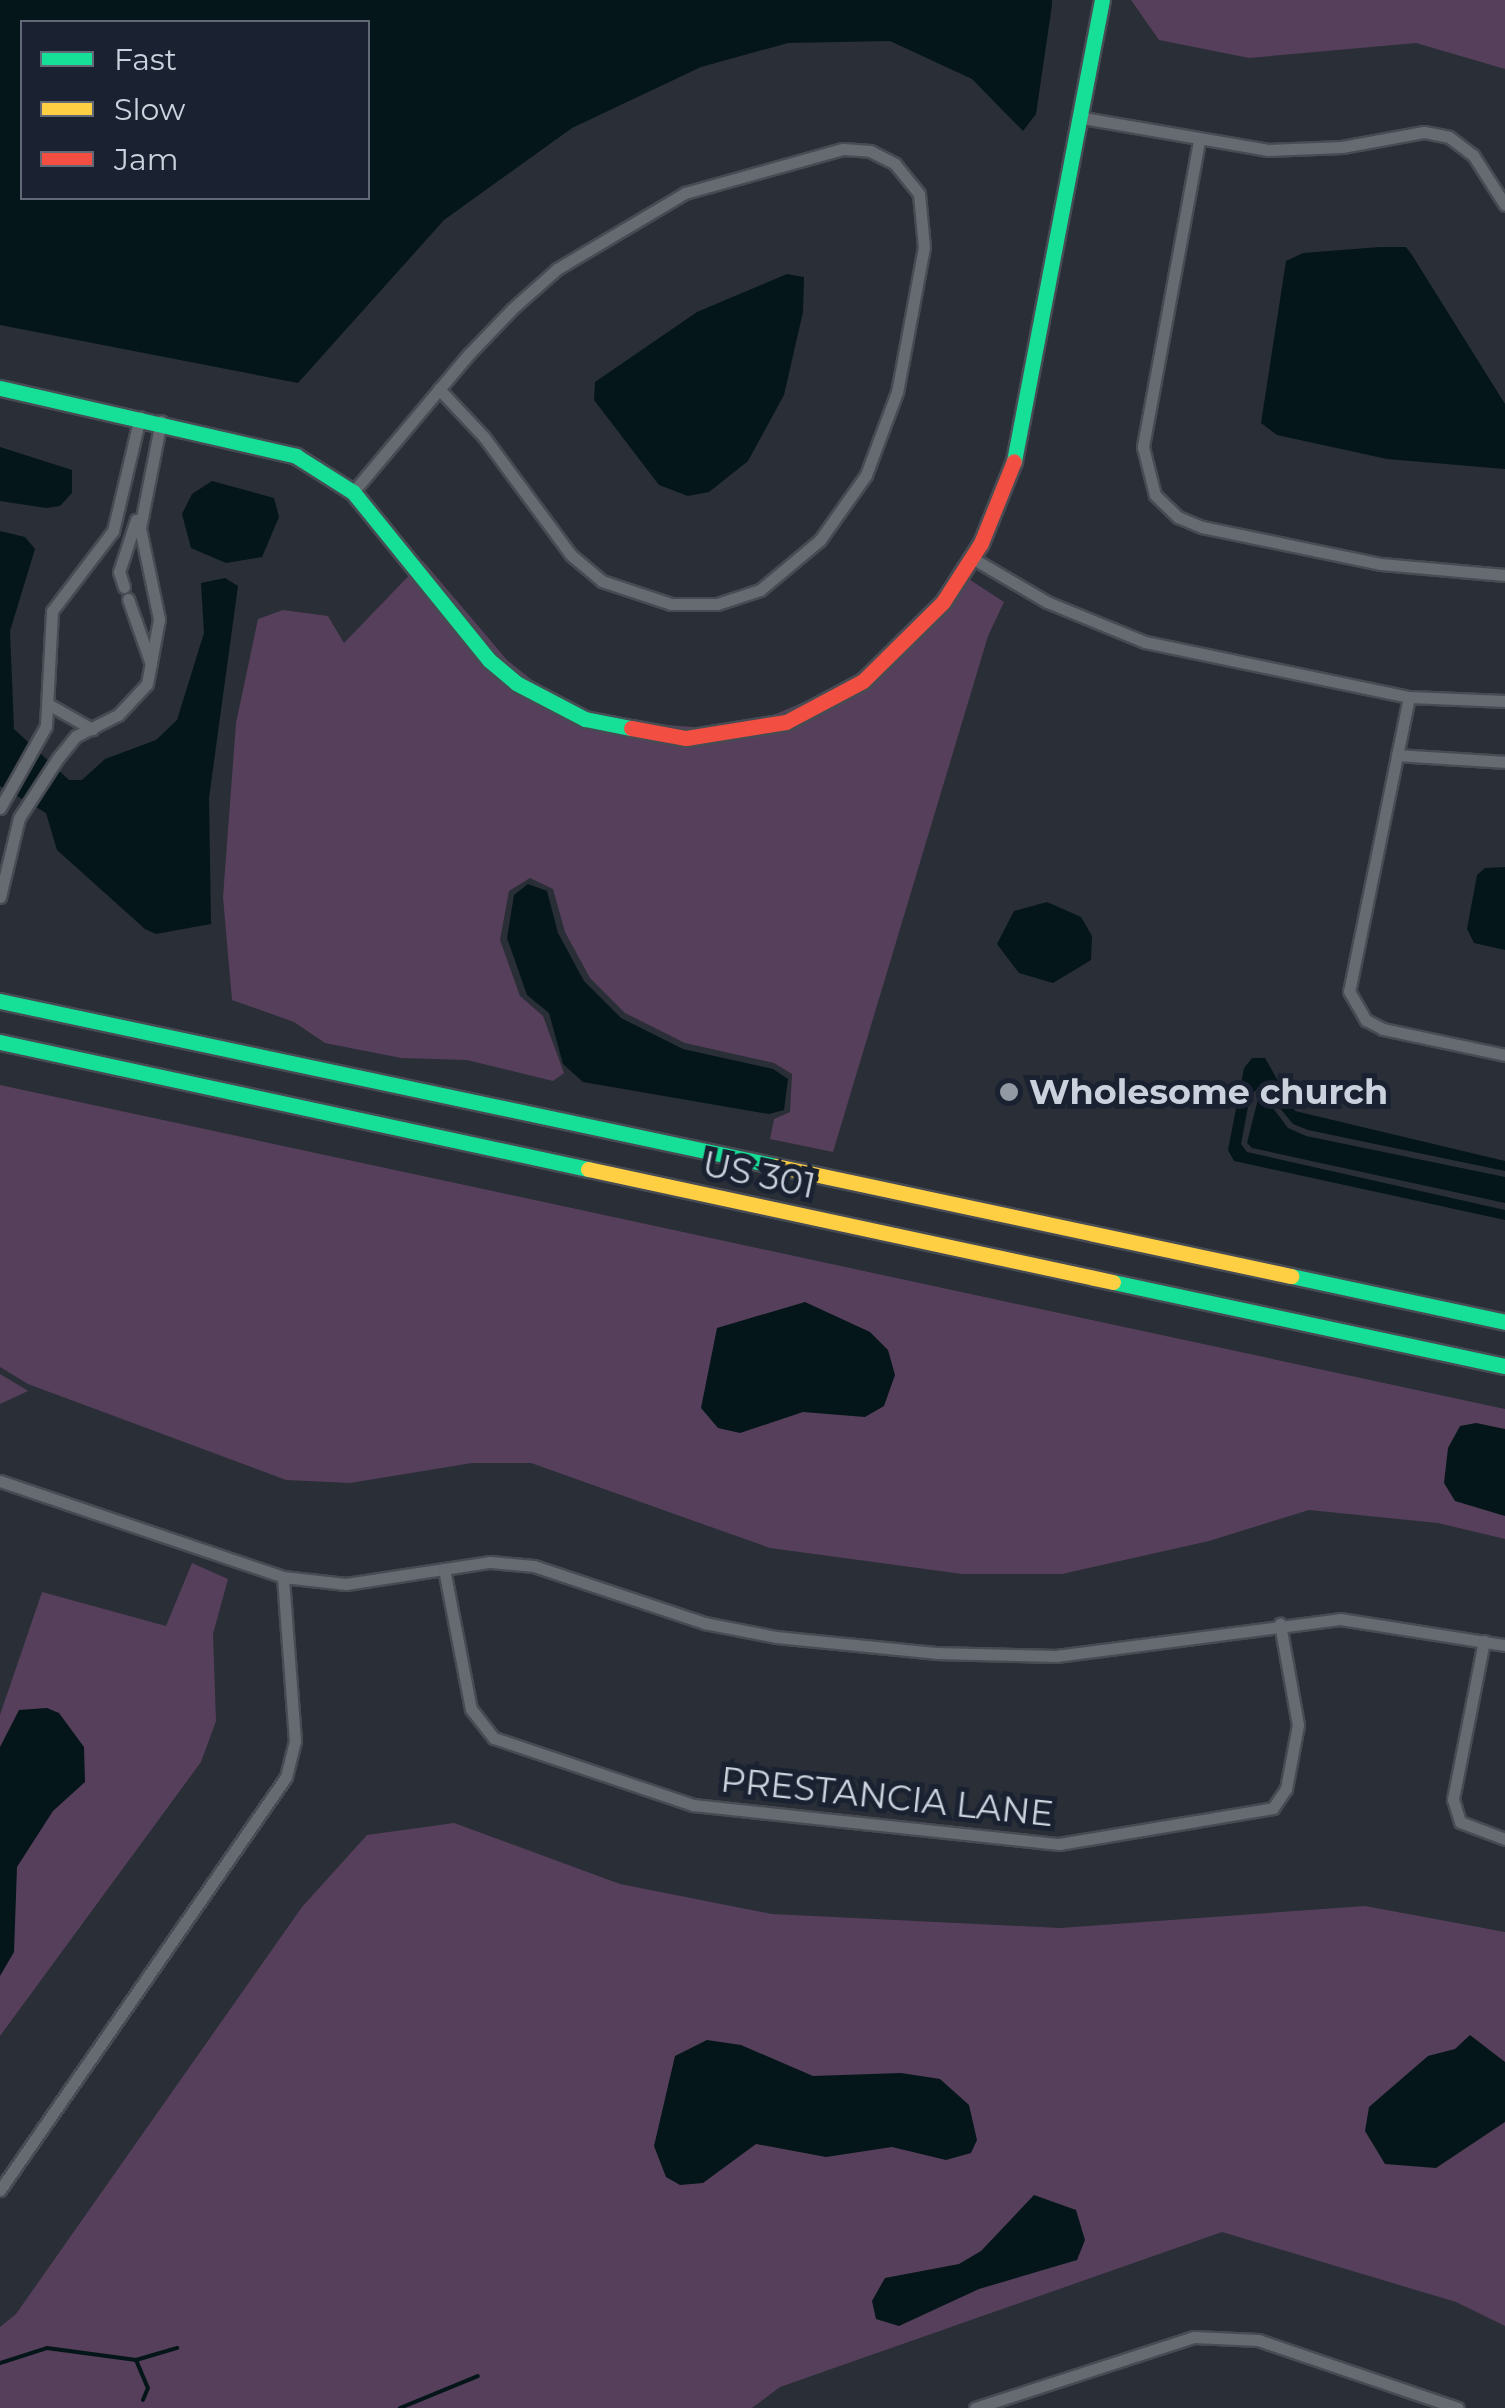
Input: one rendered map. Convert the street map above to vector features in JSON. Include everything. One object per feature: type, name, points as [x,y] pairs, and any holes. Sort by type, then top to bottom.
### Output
[{"type":"main road","points":[[0,388],[161,421],[296,456],[352,492],[489,660],[554,705],[633,733],[735,735],[829,704],[863,681],[943,602],[972,558],[1014,464],[1083,118],[1102,0]]},
{"type":"main road","name":"US 301","points":[[0,1001],[1505,1322]]},
{"type":"main road","name":"US 301","points":[[0,1042],[1505,1366]]},
{"type":"street","points":[[1083,118],[1199,142],[1268,150],[1436,134],[1473,155],[1505,205]]},
{"type":"street","points":[[1199,142],[1143,447],[1155,495],[1178,517],[1202,527],[1380,564],[1505,575]]},
{"type":"street","points":[[352,492],[439,389],[557,270],[685,192],[843,149],[870,151],[895,164],[919,194],[927,220],[924,247],[897,392],[866,475],[820,540],[760,590],[717,604],[672,604],[602,581],[571,555],[484,437],[439,389]]},
{"type":"street","points":[[1,806],[38,746],[48,704],[45,644],[52,612],[113,531],[140,417]]},
{"type":"street","points":[[151,664],[119,572],[144,495],[161,421]]},
{"type":"street","points":[[0,897],[19,818],[58,758],[136,699],[151,664],[159,618],[140,528],[144,495]]},
{"type":"street","points":[[972,558],[1047,602],[1130,638],[1409,697],[1505,701]]},
{"type":"street","points":[[1409,697],[1349,991],[1366,1020],[1382,1029],[1505,1055]]},
{"type":"street","points":[[48,704],[92,729]]},
{"type":"street","points":[[1397,755],[1505,762]]},
{"type":"street","points":[[0,1481],[283,1577],[346,1584],[490,1562],[534,1566],[704,1623],[935,1653],[1056,1656],[1340,1618],[1505,1645]]},
{"type":"street","name":"PRESTANCIA LANE","points":[[444,1569],[470,1708],[494,1738],[693,1805],[1059,1844],[1274,1808],[1286,1789],[1298,1725],[1280,1624]]},
{"type":"street","points":[[0,2190],[286,1777],[294,1741],[283,1577]]},
{"type":"street","points":[[1484,1641],[1453,1799],[1460,1822],[1505,1839]]},
{"type":"street","points":[[976,2408],[1194,2337],[1258,2340],[1458,2408]]},
{"type":"shaded area","points":[[0,0],[1052,0],[1036,114],[1023,131],[972,79],[890,41],[788,43],[701,67],[572,128],[444,220],[298,383],[0,325]]},
{"type":"shaded area","points":[[1131,0],[1505,0],[1505,69],[1416,43],[1249,58],[1159,40]]},
{"type":"shaded area","points":[[1406,247],[1505,404],[1505,469],[1387,459],[1277,435],[1261,423],[1286,261],[1303,253]]},
{"type":"shaded area","points":[[787,274],[804,277],[803,312],[784,395],[748,461],[709,492],[688,496],[659,485],[594,400],[595,382],[697,312]]},
{"type":"shaded area","points":[[0,447],[72,470],[72,493],[60,506],[46,508],[0,501]]},
{"type":"shaded area","points":[[212,481],[274,498],[279,517],[262,557],[226,563],[191,548],[182,514],[192,494]]},
{"type":"shaded area","points":[[0,531],[25,537],[35,549],[10,631],[14,729],[69,780],[82,780],[105,759],[156,740],[177,720],[204,633],[201,583],[225,578],[238,586],[209,798],[211,924],[156,934],[145,929],[57,850],[46,813],[0,786]]},
{"type":"shaded area","points":[[423,561],[507,660],[563,705],[651,724],[738,730],[849,683],[926,618],[958,572],[1004,602],[988,636],[833,1152],[770,1139],[774,1119],[790,1112],[792,1074],[774,1063],[685,1043],[625,1013],[590,978],[565,932],[553,889],[530,878],[509,891],[500,940],[520,996],[543,1016],[564,1073],[553,1081],[467,1060],[401,1058],[325,1043],[294,1022],[232,1000],[223,897],[236,723],[258,619],[283,610],[328,616],[344,643]]},
{"type":"shaded area","points":[[1505,867],[1505,950],[1474,943],[1467,929],[1477,875],[1485,868]]},
{"type":"shaded area","points":[[528,884],[547,891],[558,933],[584,981],[621,1018],[683,1049],[773,1069],[788,1079],[784,1110],[769,1114],[583,1082],[563,1064],[549,1013],[527,995],[507,938],[514,895]]},
{"type":"shaded area","points":[[1047,902],[1081,917],[1092,936],[1091,960],[1053,983],[1019,973],[997,944],[1014,911]]},
{"type":"shaded area","points":[[1252,1058],[1265,1058],[1295,1111],[1505,1161],[1505,1171],[1308,1130],[1293,1124],[1261,1085],[1250,1096],[1241,1144],[1247,1152],[1505,1210],[1505,1220],[1234,1161],[1228,1150],[1244,1068]]},
{"type":"shaded area","points":[[0,1085],[1505,1409],[1505,1539],[1438,1523],[1309,1510],[1209,1541],[1062,1574],[962,1574],[770,1548],[531,1463],[472,1463],[350,1483],[286,1480],[28,1384],[0,1367]]},
{"type":"shaded area","points":[[1260,1091],[1288,1128],[1306,1136],[1505,1177],[1505,1203],[1252,1148],[1247,1143]]},
{"type":"shaded area","points":[[805,1302],[870,1332],[888,1350],[895,1375],[884,1406],[865,1417],[803,1412],[740,1433],[718,1428],[701,1408],[717,1328]]},
{"type":"shaded area","points":[[0,1374],[25,1389],[28,1391],[0,1404]]},
{"type":"shaded area","points":[[1476,1423],[1505,1429],[1505,1516],[1455,1501],[1444,1483],[1448,1448],[1460,1426]]},
{"type":"shaded area","points":[[192,1563],[228,1579],[213,1634],[216,1721],[201,1762],[0,2036],[0,1715],[42,1592],[166,1626]]},
{"type":"shaded area","points":[[47,1708],[59,1713],[84,1747],[85,1782],[53,1811],[17,1867],[14,1952],[0,1976],[0,1747],[19,1710]]},
{"type":"shaded area","points":[[454,1823],[620,1884],[772,1914],[1060,1928],[1365,1906],[1505,1932],[1505,2326],[1456,2302],[1222,2232],[780,2387],[752,2408],[0,2408],[0,2327],[16,2314],[302,1907],[367,1835]]},
{"type":"shaded area","points":[[1470,2035],[1505,2062],[1505,2122],[1436,2168],[1385,2164],[1365,2131],[1369,2107],[1428,2056],[1455,2049]]},
{"type":"shaded area","points":[[707,2040],[741,2045],[813,2076],[901,2073],[940,2079],[969,2105],[977,2140],[971,2153],[946,2160],[892,2147],[826,2157],[756,2144],[703,2183],[680,2185],[666,2177],[654,2146],[675,2056]]},
{"type":"shaded area","points":[[1034,2195],[1076,2210],[1085,2240],[1077,2260],[979,2289],[899,2326],[876,2319],[872,2301],[885,2278],[959,2264],[981,2251]]},
{"type":"waterway","points":[[0,2363],[47,2348],[136,2360],[177,2348]]},
{"type":"waterway","points":[[136,2360],[148,2388],[143,2400]]},
{"type":"waterway","points":[[400,2408],[478,2376]]},
{"type":"traffic: fast","points":[[1014,461],[1102,0]]},
{"type":"traffic: fast","points":[[0,388],[296,456],[353,492],[489,660],[516,683],[585,719],[631,728]]},
{"type":"traffic: fast","points":[[0,1001],[776,1166]]},
{"type":"traffic: fast","points":[[0,1042],[588,1169]]},
{"type":"traffic: fast","points":[[1291,1276],[1505,1322]]},
{"type":"traffic: fast","points":[[1113,1282],[1505,1366]]},
{"type":"traffic: slow","points":[[776,1166],[1291,1276]]},
{"type":"traffic: slow","points":[[588,1169],[1113,1282]]},
{"type":"traffic: jam","points":[[631,728],[686,738],[786,722],[863,681],[943,602],[981,543],[1014,461]]},
{"type":"place","name":"Wholesome church","points":[[1009,1092]]}]
